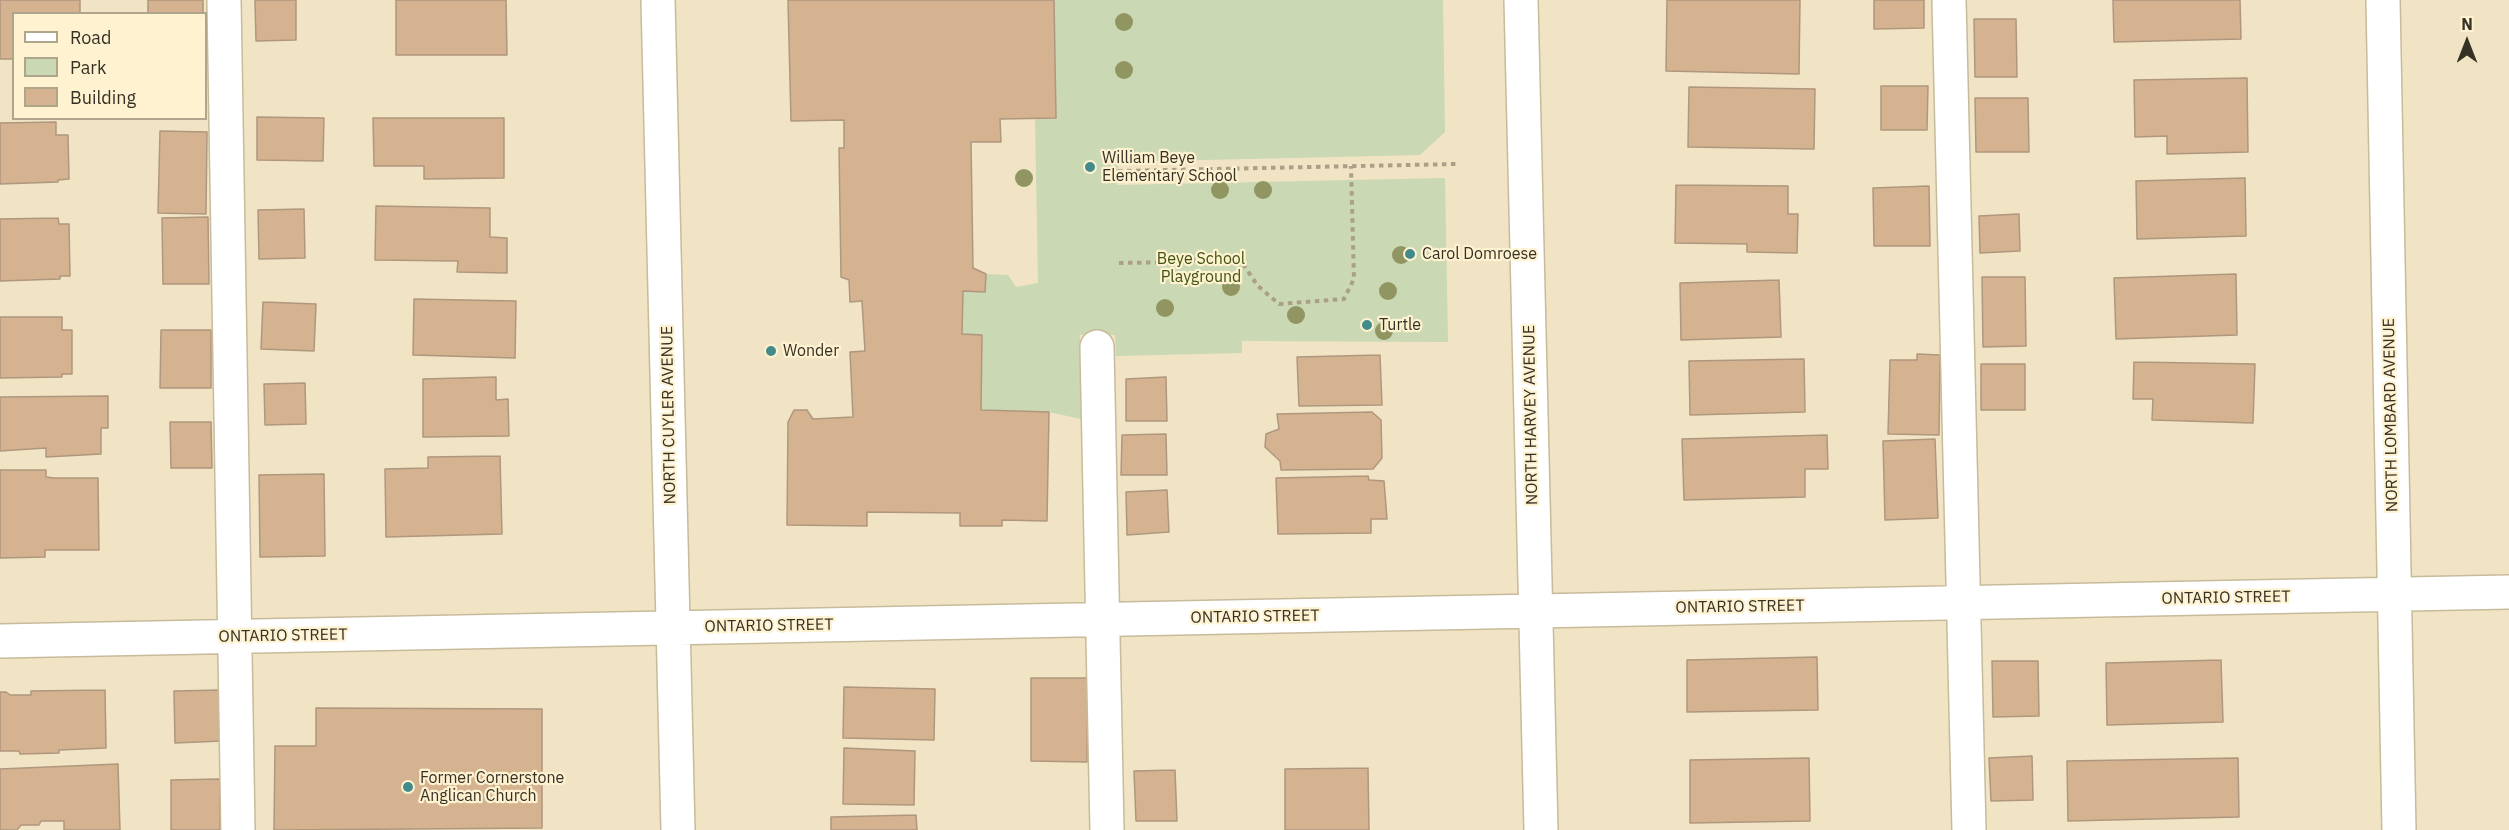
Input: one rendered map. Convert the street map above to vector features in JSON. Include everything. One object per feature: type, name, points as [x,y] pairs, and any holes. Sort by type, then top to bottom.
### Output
[{"type":"street","points":[[224,0],[238,830]]},
{"type":"street","name":"NORTH CUYLER AVENUE","points":[[658,0],[678,830]]},
{"type":"street","name":"NORTH HARVEY AVENUE","points":[[1521,0],[1541,830]]},
{"type":"street","points":[[1949,0],[1969,830]]},
{"type":"street","name":"NORTH LOMBARD AVENUE","points":[[2383,0],[2399,830]]},
{"type":"street","points":[[1098,347],[1107,830]]},
{"type":"street","name":"ONTARIO STREET","points":[[0,641],[2509,592]]},
{"type":"path","points":[[1118,171],[1456,164]]},
{"type":"path","points":[[1119,263],[1183,262],[1218,256],[1243,264],[1258,286],[1279,304],[1344,299],[1354,279],[1351,166]]},
{"type":"green space","name":"Beye School Playground","points":[[1053,0],[1443,0],[1445,132],[1420,155],[1118,162],[1117,185],[1445,178],[1448,342],[1242,341],[1242,353],[1116,356],[1115,335],[1080,335],[1081,419],[1049,412],[981,410],[982,335],[962,334],[963,291],[985,291],[986,274],[1008,275],[1016,287],[1038,283],[1035,119],[1056,118]]},
{"type":"building","points":[[0,0],[80,0],[80,12],[12,12],[12,59],[0,59]]},
{"type":"building","points":[[148,0],[203,0],[203,12],[148,12]]},
{"type":"building","points":[[255,0],[296,0],[296,40],[256,41]]},
{"type":"building","points":[[396,0],[506,0],[507,55],[396,55]]},
{"type":"building","points":[[788,0],[1054,0],[1056,118],[1000,119],[1001,142],[971,142],[973,268],[986,274],[985,292],[963,291],[962,334],[982,335],[981,410],[1049,412],[1047,521],[1002,520],[1002,526],[960,526],[960,513],[867,512],[867,526],[787,525],[788,422],[794,410],[807,410],[813,419],[853,417],[850,352],[865,351],[862,301],[850,302],[849,280],[841,277],[839,148],[844,148],[844,120],[791,121]]},
{"type":"building","points":[[1667,0],[1800,0],[1799,74],[1666,71]]},
{"type":"building","points":[[1874,0],[1924,0],[1924,28],[1874,29]]},
{"type":"building","points":[[2113,0],[2240,0],[2241,39],[2114,42]]},
{"type":"building","points":[[1974,19],[2016,19],[2017,77],[1975,77]]},
{"type":"building","points":[[2247,78],[2248,152],[2167,154],[2167,136],[2135,137],[2134,80]]},
{"type":"building","points":[[1881,86],[1928,86],[1927,130],[1881,130]]},
{"type":"building","points":[[1689,87],[1815,89],[1814,149],[1688,147]]},
{"type":"building","points":[[1975,98],[2028,98],[2029,152],[1976,152]]},
{"type":"building","points":[[257,117],[324,118],[323,161],[257,160]]},
{"type":"building","points":[[373,118],[504,118],[504,178],[424,179],[424,166],[374,166]]},
{"type":"building","points":[[56,122],[56,135],[68,135],[69,179],[58,180],[58,182],[0,184],[0,123]]},
{"type":"building","points":[[160,131],[207,132],[206,214],[158,213]]},
{"type":"building","points":[[2245,178],[2246,236],[2137,239],[2136,181]]},
{"type":"building","points":[[1676,185],[1788,186],[1788,214],[1798,214],[1797,253],[1747,252],[1747,244],[1675,243]]},
{"type":"building","points":[[1929,186],[1930,246],[1874,246],[1873,188]]},
{"type":"building","points":[[376,206],[490,208],[490,237],[507,238],[507,273],[457,272],[458,261],[375,260]]},
{"type":"building","points":[[304,209],[305,258],[259,259],[258,210]]},
{"type":"building","points":[[2019,214],[2020,251],[1980,253],[1979,216]]},
{"type":"building","points":[[208,217],[209,284],[163,284],[162,218]]},
{"type":"building","points":[[58,218],[59,224],[69,224],[70,276],[60,276],[60,279],[0,281],[0,219]]},
{"type":"building","points":[[2236,274],[2237,335],[2116,339],[2114,278]]},
{"type":"building","points":[[1982,277],[2025,277],[2026,346],[1983,347]]},
{"type":"building","points":[[1779,280],[1781,337],[1681,340],[1680,283]]},
{"type":"building","points":[[414,299],[516,301],[515,358],[413,355]]},
{"type":"building","points":[[263,302],[316,304],[314,351],[261,349]]},
{"type":"building","points":[[0,317],[62,317],[62,330],[72,330],[72,374],[62,374],[62,377],[0,378]]},
{"type":"building","points":[[161,330],[211,330],[211,388],[160,388]]},
{"type":"building","points":[[1917,354],[1940,355],[1939,435],[1888,434],[1890,360],[1917,360]]},
{"type":"building","points":[[1380,355],[1382,405],[1299,406],[1297,357]]},
{"type":"building","points":[[1804,359],[1805,412],[1690,415],[1689,361]]},
{"type":"building","points":[[2134,362],[2255,364],[2253,423],[2152,420],[2153,399],[2133,399]]},
{"type":"building","points":[[1981,364],[2025,364],[2025,410],[1981,410]]},
{"type":"building","points":[[496,377],[496,400],[508,399],[509,436],[423,437],[423,379]]},
{"type":"building","points":[[1166,377],[1167,421],[1126,421],[1126,379]]},
{"type":"building","points":[[305,383],[306,424],[265,425],[264,384]]},
{"type":"building","points":[[108,396],[108,428],[101,428],[101,454],[46,457],[46,448],[0,451],[0,397]]},
{"type":"building","points":[[1372,412],[1381,420],[1382,458],[1373,469],[1281,470],[1280,461],[1265,447],[1266,434],[1279,429],[1277,414]]},
{"type":"building","points":[[170,422],[211,422],[212,468],[171,468]]},
{"type":"building","points":[[1166,434],[1167,475],[1121,475],[1122,435]]},
{"type":"building","points":[[1827,435],[1828,469],[1805,469],[1805,497],[1684,500],[1682,439]]},
{"type":"building","points":[[1935,439],[1938,518],[1885,520],[1883,441]]},
{"type":"building","points":[[500,456],[502,534],[386,537],[385,469],[428,468],[428,457]]},
{"type":"building","points":[[0,470],[46,470],[46,477],[98,478],[99,550],[45,550],[45,557],[0,558]]},
{"type":"building","points":[[324,474],[325,556],[260,557],[259,475]]},
{"type":"building","points":[[1368,476],[1369,480],[1384,481],[1387,519],[1371,519],[1371,533],[1278,534],[1276,478]]},
{"type":"building","points":[[1167,490],[1169,532],[1127,535],[1126,492]]},
{"type":"building","points":[[1817,657],[1818,710],[1687,712],[1687,660]]},
{"type":"building","points":[[2221,660],[2223,722],[2107,725],[2106,663]]},
{"type":"building","points":[[1992,661],[2038,661],[2039,716],[1993,717]]},
{"type":"building","points":[[1031,678],[1088,678],[1087,762],[1031,761]]},
{"type":"building","points":[[844,687],[935,689],[934,740],[843,738]]},
{"type":"building","points":[[105,690],[106,748],[59,750],[59,753],[20,754],[19,751],[0,751],[0,692],[10,695],[31,695],[31,691]]},
{"type":"building","points":[[221,690],[222,741],[175,743],[174,691]]},
{"type":"building","name":"Former Cornerstone Anglican Church","points":[[316,708],[542,709],[542,828],[274,830],[275,746],[316,746]]},
{"type":"building","points":[[844,748],[915,751],[914,805],[843,804]]},
{"type":"building","points":[[2032,756],[2033,800],[1991,801],[1989,758]]},
{"type":"building","points":[[1809,758],[1810,821],[1690,823],[1690,760]]},
{"type":"building","points":[[2238,758],[2239,817],[2068,821],[2067,761]]},
{"type":"building","points":[[118,764],[120,830],[64,830],[64,821],[41,821],[39,825],[21,825],[17,830],[0,830],[0,769]]},
{"type":"building","points":[[1368,768],[1369,830],[1285,830],[1285,769]]},
{"type":"building","points":[[1175,770],[1177,821],[1136,821],[1134,771]]},
{"type":"building","points":[[220,779],[220,830],[171,830],[171,780]]},
{"type":"building","points":[[916,815],[917,830],[831,830],[831,817]]},
{"type":"place","name":"William Beye Elementary School","points":[[1090,167]]},
{"type":"place","name":"Carol Domroese","points":[[1410,254]]},
{"type":"place","name":"Turtle","points":[[1367,325]]},
{"type":"place","name":"Wonder","points":[[771,351]]},
{"type":"place","name":"Former Cornerstone Anglican Church","points":[[408,787]]}]
